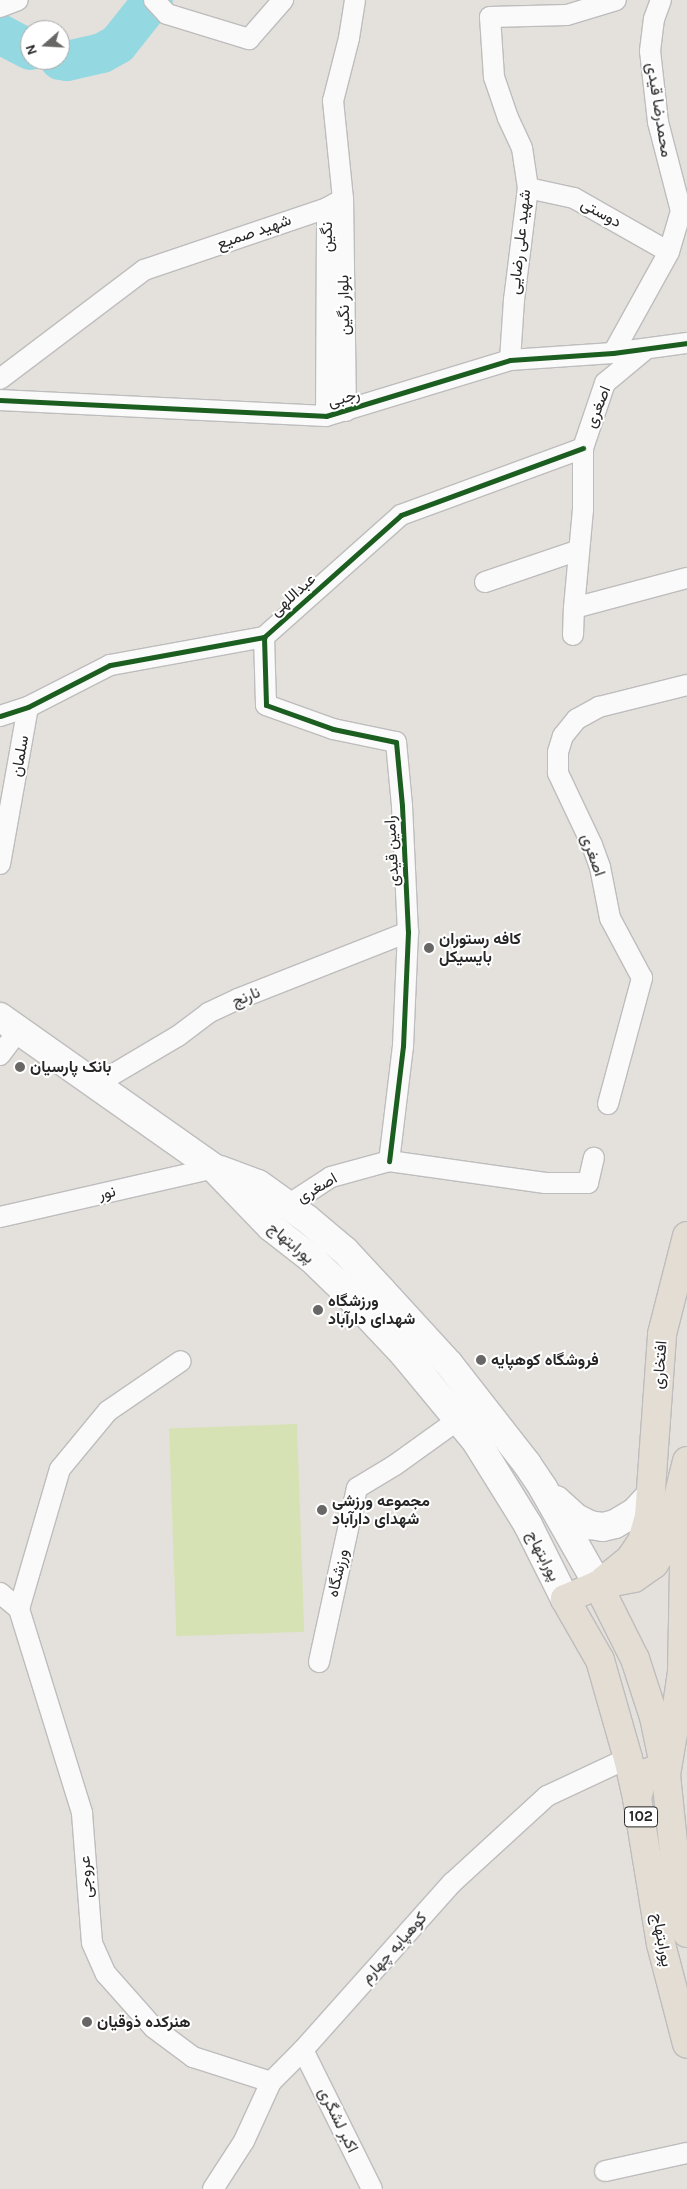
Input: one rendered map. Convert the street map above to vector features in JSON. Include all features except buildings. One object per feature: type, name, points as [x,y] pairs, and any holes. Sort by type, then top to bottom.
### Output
[{"type":"main road","name":"پورابتهاج","points":[[9,1023],[214,1168],[271,1227],[312,1259],[404,1354],[459,1418],[507,1488],[565,1599],[600,1660],[638,1798],[661,1944],[687,2044]]},
{"type":"main road","name":"پورابتهاج","points":[[214,1168],[258,1184],[288,1205],[345,1251],[421,1333],[489,1413],[543,1488],[598,1585],[635,1659],[654,1717],[666,1775],[680,1900],[687,1933]]},
{"type":"main road","name":"افتخاری","points":[[598,1585],[630,1559],[642,1541],[649,1517],[662,1334],[687,1236]]},
{"type":"main road","points":[[565,1599],[598,1585],[634,1578],[654,1564],[666,1546],[687,1455]]},
{"type":"main road","points":[[638,1798],[644,1774],[655,1770],[666,1775],[682,1672],[686,1460]]},
{"type":"main road","points":[[543,1488],[576,1518],[590,1525],[603,1527],[615,1524],[635,1512],[650,1496]]},
{"type":"street","points":[[0,7],[18,0]]},
{"type":"street","points":[[161,7],[249,39],[283,0]]},
{"type":"street","points":[[335,204],[333,101],[349,38],[355,0]]},
{"type":"street","name":"شهید علی رضایی","points":[[510,360],[514,300],[528,188],[522,148],[508,118],[494,77],[490,18],[568,15],[616,0]]},
{"type":"street","name":"محمدرضا قیدی","points":[[613,353],[668,252],[681,211],[658,122],[650,50],[654,19],[661,0]]},
{"type":"street","name":"دوستی","points":[[528,188],[574,198],[668,252]]},
{"type":"street","name":"شهید صمیع","points":[[0,379],[144,270],[335,204]]},
{"type":"street","name":"بلوار نگین","points":[[335,204],[346,411]]},
{"type":"street","name":"نگین","points":[[326,416],[335,204]]},
{"type":"street","name":"رجبی","points":[[0,400],[326,416],[510,360],[613,353],[687,343]]},
{"type":"street","name":"اصغری","points":[[574,635],[574,608],[583,509],[583,448],[605,383],[647,347]]},
{"type":"street","name":"عبداللهی","points":[[0,716],[28,707],[110,665],[264,637],[401,515],[583,448]]},
{"type":"street","points":[[486,582],[579,550]]},
{"type":"street","points":[[574,608],[687,578]]},
{"type":"street","name":"رامین قیدی","points":[[264,637],[266,705],[333,729],[396,742],[402,806],[408,932],[403,1046],[389,1162]]},
{"type":"street","name":"اصغری","points":[[608,1104],[642,978],[610,918],[600,867],[592,845],[558,773],[558,752],[563,736],[577,719],[599,707],[687,684]]},
{"type":"street","name":"سلمان","points":[[0,864],[28,707]]},
{"type":"street","name":"نارنج","points":[[95,1084],[178,1036],[208,1013],[238,999],[408,932]]},
{"type":"street","points":[[0,1055],[9,1023]]},
{"type":"street","name":"اصغری","points":[[288,1205],[332,1177],[389,1162],[545,1182],[588,1183],[594,1158]]},
{"type":"street","name":"نور","points":[[0,1217],[214,1168]]},
{"type":"street","points":[[0,1593],[19,1610],[60,1469],[108,1411],[181,1360]]},
{"type":"street","name":"ورزشگاه","points":[[318,1662],[357,1488],[395,1465],[459,1418]]},
{"type":"street","name":"عروجی","points":[[19,1610],[82,1813],[92,1944],[106,1974],[154,2028],[193,2057],[271,2082]]},
{"type":"street","name":"کوهپایه چهارم","points":[[213,2189],[244,2142],[271,2082],[303,2050],[452,1883],[547,1796],[628,1758]]},
{"type":"street","name":"اکبر لشگری","points":[[303,2050],[372,2189]]},
{"type":"street","points":[[605,2171],[687,2153]]},
{"type":"green space","points":[[297,1424],[304,1632],[176,1636],[169,1428]]},
{"type":"waterway","points":[[70,60],[102,53],[118,44],[153,0]]},
{"type":"waterway","points":[[0,34],[20,45]]},
{"type":"cycle path","points":[[0,400],[326,416],[510,360],[613,353],[687,343]]},
{"type":"cycle path","points":[[0,716],[28,707],[110,665],[264,637],[401,515],[583,448]]},
{"type":"cycle path","points":[[264,637],[266,705],[333,729],[396,742],[402,806],[408,932],[403,1046],[389,1161]]},
{"type":"place","name":"کافه رستوران بایسیکل","points":[[429,948]]},
{"type":"place","name":"بانک پارسیان","points":[[20,1067]]},
{"type":"place","name":"ورزشگاه شهدای دارآباد","points":[[318,1310]]},
{"type":"place","name":"فروشگاه کوهپایه","points":[[481,1360]]},
{"type":"place","name":"مجموعه ورزشی شهدای دارآباد","points":[[322,1510]]},
{"type":"place","name":"هنرکده ذوقیان","points":[[87,2022]]}]
